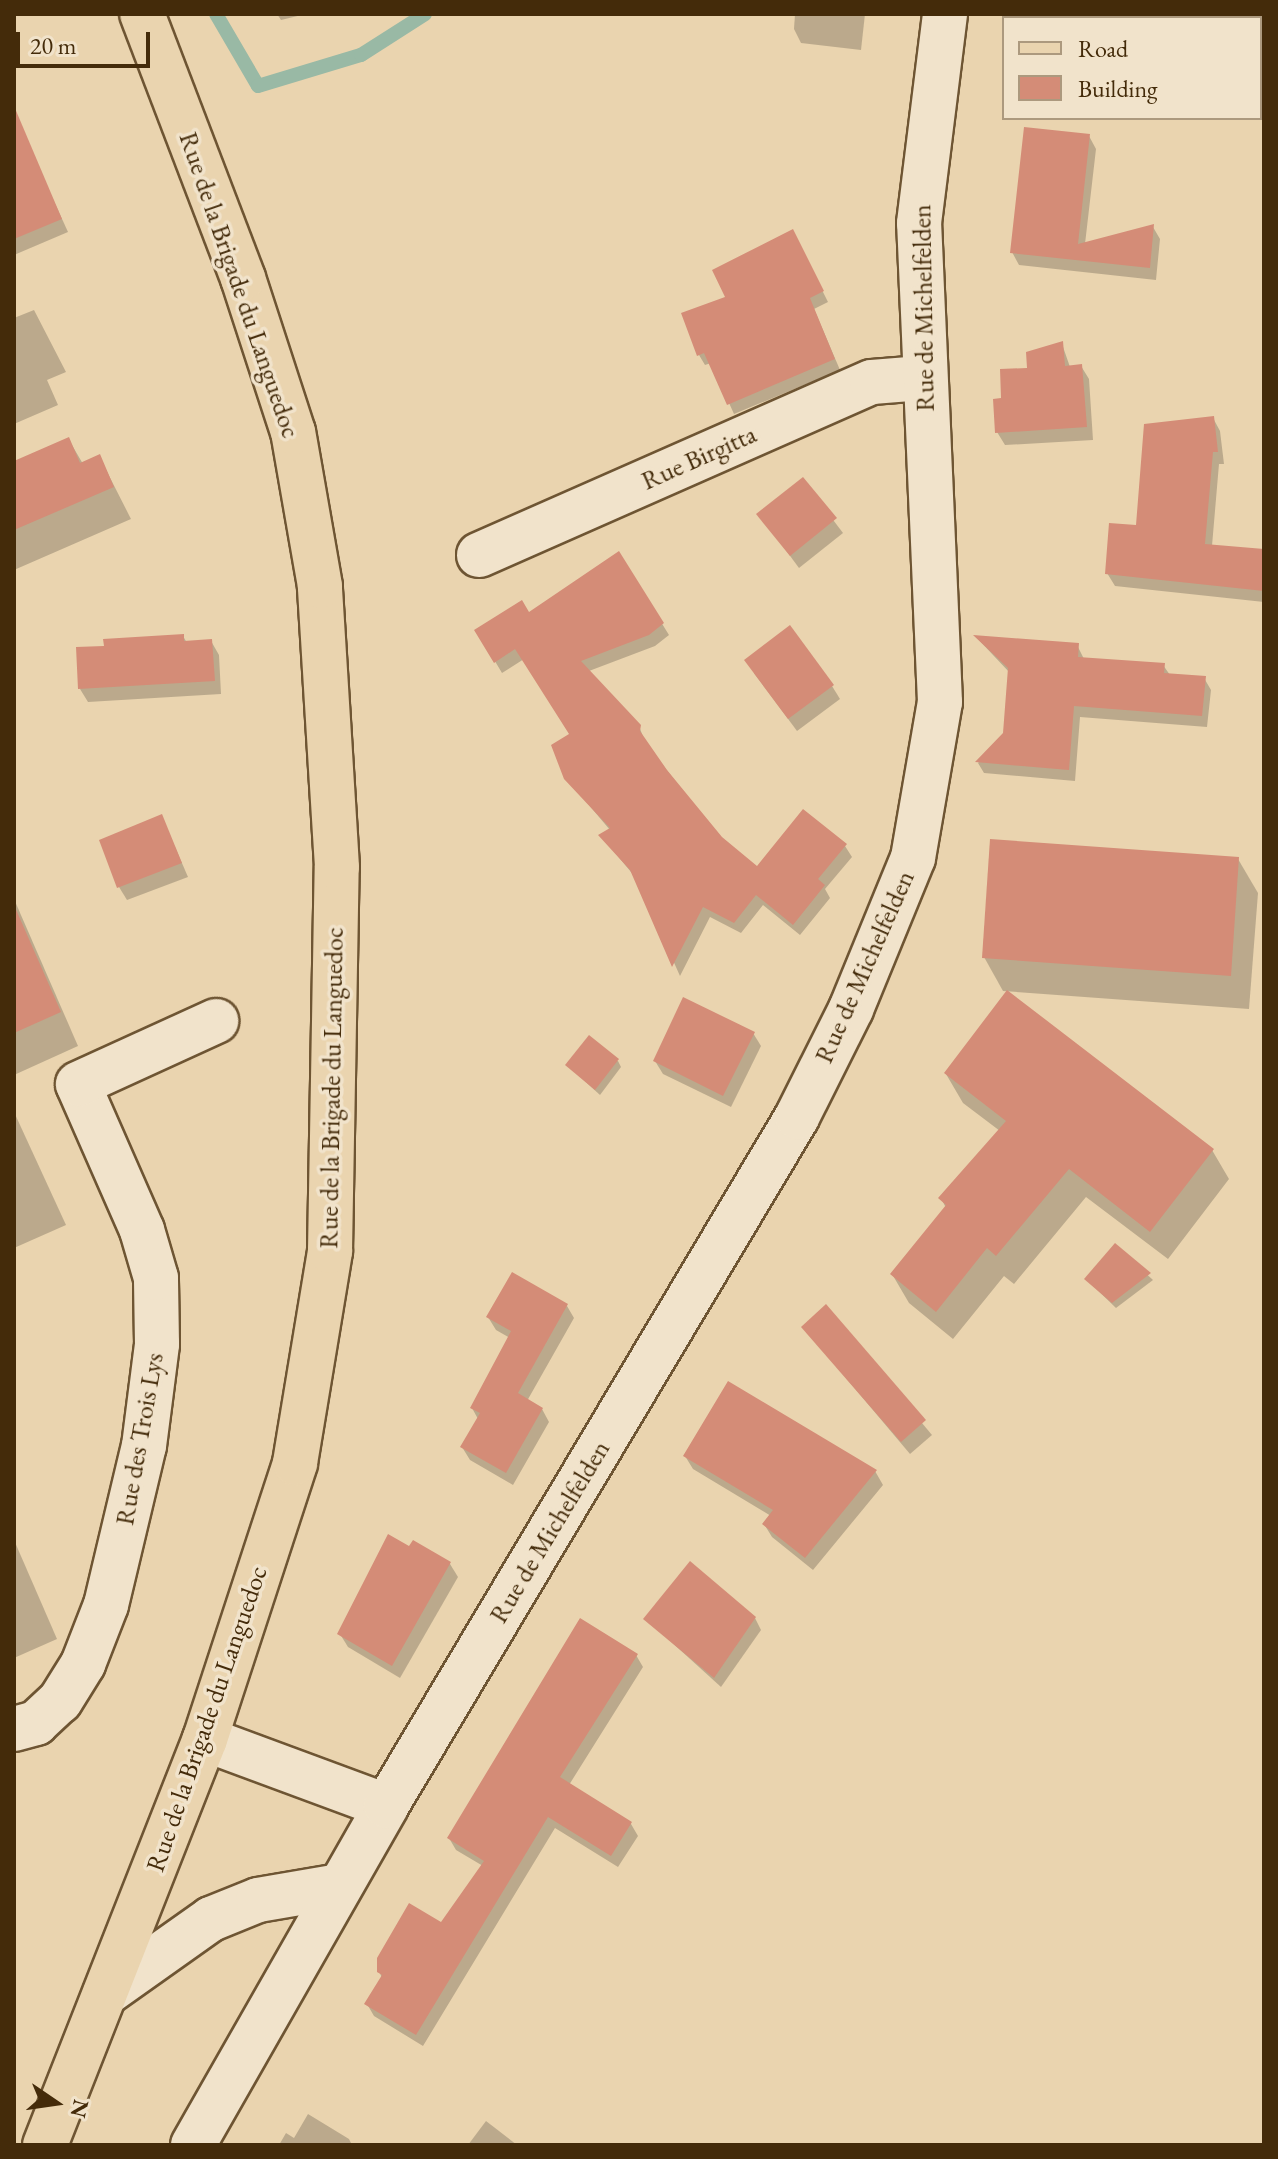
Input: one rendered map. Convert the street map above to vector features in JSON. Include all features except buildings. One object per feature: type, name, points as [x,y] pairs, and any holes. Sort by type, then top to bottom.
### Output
[{"type":"main road","name":"Rue de la Brigade du Languedoc","points":[[45,2145],[205,1739],[295,1463],[330,1251],[337,867],[320,586],[293,432],[243,278],[142,14]]},
{"type":"street","name":"Rue de Michelfelden","points":[[340,1886],[797,1117],[851,1009],[913,858],[940,702],[922,378],[919,223],[945,14]]},
{"type":"street","name":"Rue Birgitta","points":[[479,555],[872,382],[922,378]]},
{"type":"street","name":"Rue des Trois Lys","points":[[14,1729],[36,1723],[60,1701],[83,1664],[106,1605],[144,1446],[157,1344],[156,1278],[142,1230],[78,1084],[216,1021]]},
{"type":"street","points":[[205,1739],[386,1806]]},
{"type":"street","points":[[105,1994],[211,1919],[258,1900],[340,1886]]},
{"type":"street","points":[[193,2145],[340,1886]]},
{"type":"waterway","points":[[216,14],[258,86],[361,55],[425,14]]}]
